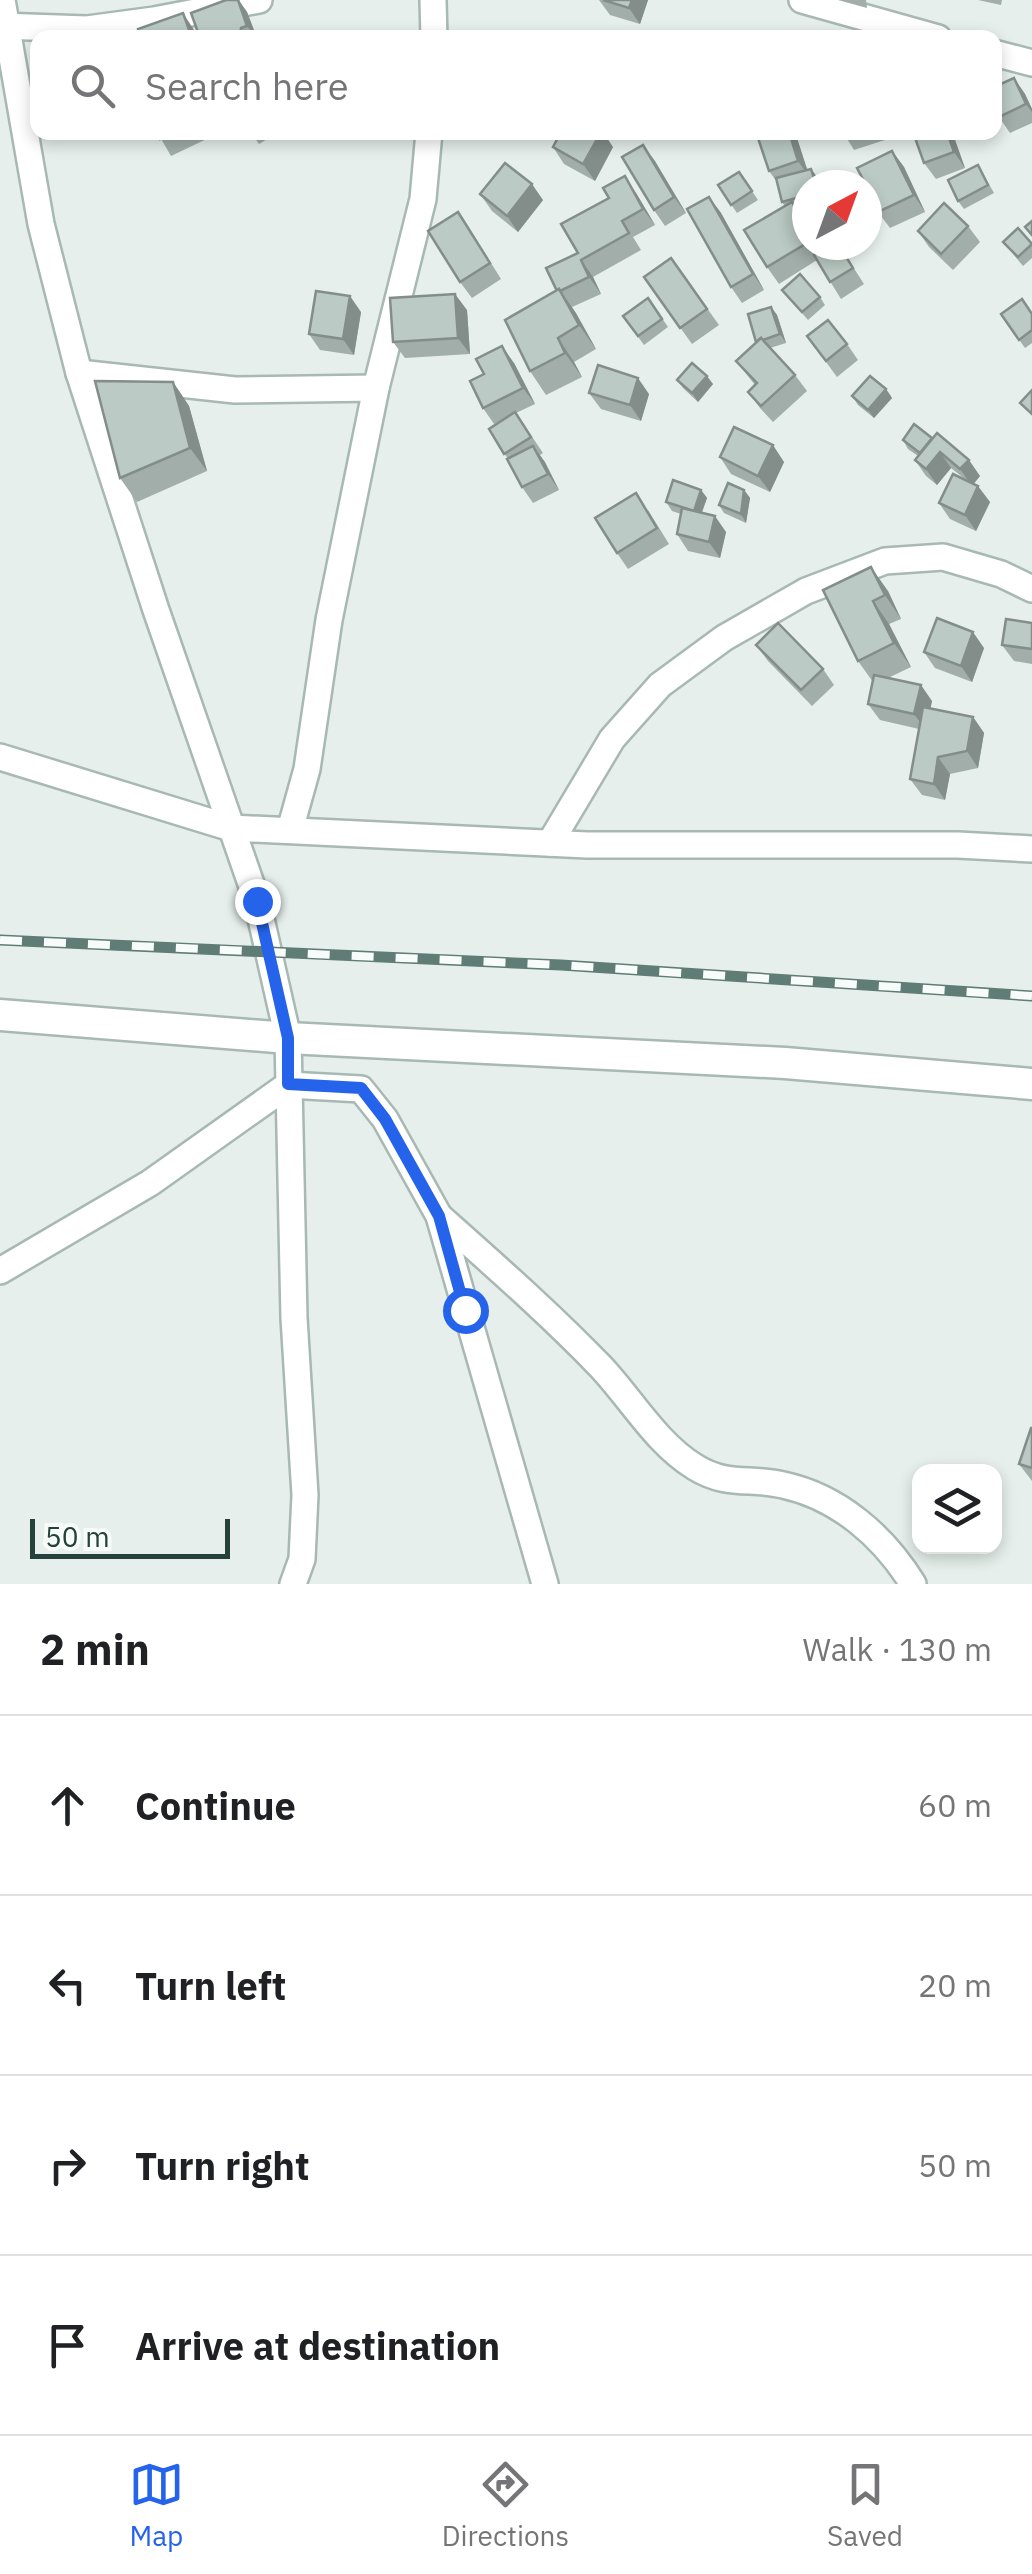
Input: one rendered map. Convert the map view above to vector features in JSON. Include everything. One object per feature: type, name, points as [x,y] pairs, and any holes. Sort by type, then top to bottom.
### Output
[{"type":"street","points":[[2,0],[2,26],[40,224],[79,373],[257,901],[288,1038],[293,1299],[304,1495],[302,1558],[293,1584]]},
{"type":"street","points":[[2,26],[87,28],[259,0]]},
{"type":"street","points":[[433,0],[434,30]]},
{"type":"street","points":[[802,0],[909,30]]},
{"type":"street","points":[[1002,55],[1032,62]]},
{"type":"street","points":[[290,830],[307,769],[330,620],[376,388],[424,200],[428,140]]},
{"type":"street","points":[[79,373],[235,390],[376,388]]},
{"type":"street","points":[[550,843],[612,739],[660,685],[724,638],[806,591],[885,561],[943,557],[1001,574],[1032,589]]},
{"type":"street","points":[[0,757],[231,828],[550,843],[958,845],[1032,849]]},
{"type":"street","points":[[0,1015],[288,1038],[785,1063],[1032,1084]]},
{"type":"street","points":[[0,1271],[150,1183],[288,1084],[361,1088],[385,1119],[439,1216],[545,1584]]},
{"type":"street","points":[[439,1216],[562,1328],[605,1372],[655,1433],[695,1468],[734,1483],[782,1484],[826,1501],[867,1526],[896,1556],[913,1584]]},
{"type":"building","points":[[226,0],[238,0],[247,26],[241,30],[197,30],[191,13]]},
{"type":"building","points":[[603,0],[632,0],[629,8]]},
{"type":"building","points":[[183,13],[189,30],[138,30]]},
{"type":"building","points":[[1014,78],[1026,104],[1002,116],[1002,83]]},
{"type":"building","points":[[557,140],[596,140],[583,164],[553,147]]},
{"type":"building","points":[[759,140],[791,140],[798,161],[769,171]]},
{"type":"building","points":[[916,140],[950,140],[954,152],[924,163]]},
{"type":"building","points":[[643,145],[674,197],[654,210],[622,157]]},
{"type":"building","points":[[892,151],[914,195],[882,210],[882,170],[857,168]]},
{"type":"building","points":[[505,163],[532,184],[507,216],[480,194]]},
{"type":"building","points":[[978,165],[988,185],[958,201],[948,180]]},
{"type":"building","points":[[739,172],[752,191],[731,205],[718,185]]},
{"type":"building","points":[[792,174],[792,199],[782,202],[776,178]]},
{"type":"building","points":[[625,176],[643,209],[622,221],[629,233],[581,260],[589,277],[557,291],[546,268],[578,253],[561,224],[609,198],[603,188]]},
{"type":"building","points":[[709,197],[753,274],[731,287],[687,209]]},
{"type":"building","points":[[792,202],[792,252],[767,267],[744,230]]},
{"type":"building","points":[[944,203],[968,226],[941,254],[918,231]]},
{"type":"building","points":[[458,212],[490,263],[460,282],[428,231]]},
{"type":"building","points":[[1018,228],[1032,244],[1018,257],[1003,242]]},
{"type":"building","points":[[671,258],[707,309],[680,328],[644,277]]},
{"type":"building","points":[[817,260],[848,260],[853,268],[830,282]]},
{"type":"building","points":[[800,274],[820,297],[802,312],[782,290]]},
{"type":"building","points":[[559,289],[579,325],[558,338],[565,353],[530,371],[505,320]]},
{"type":"building","points":[[316,291],[350,296],[343,339],[309,334]]},
{"type":"building","points":[[455,294],[458,338],[393,342],[390,298]]},
{"type":"building","points":[[648,298],[662,319],[638,336],[623,316]]},
{"type":"building","points":[[1022,299],[1032,314],[1032,330],[1019,340],[1001,314]]},
{"type":"building","points":[[771,307],[780,334],[756,342],[748,314]]},
{"type":"building","points":[[828,320],[847,344],[826,361],[807,336]]},
{"type":"building","points":[[761,338],[795,375],[761,406],[748,392],[757,383],[736,361]]},
{"type":"building","points":[[502,346],[523,388],[483,408],[470,381],[484,374],[476,359]]},
{"type":"building","points":[[692,363],[707,376],[692,393],[677,380]]},
{"type":"building","points":[[598,365],[638,378],[630,405],[589,393]]},
{"type":"building","points":[[870,376],[886,389],[868,410],[852,396]]},
{"type":"building","points":[[95,381],[173,382],[190,448],[120,478]]},
{"type":"building","points":[[1032,390],[1032,414],[1020,403]]},
{"type":"building","points":[[515,412],[531,437],[504,454],[489,429]]},
{"type":"building","points":[[914,424],[932,438],[920,453],[903,440]]},
{"type":"building","points":[[734,427],[773,445],[758,476],[720,457]]},
{"type":"building","points":[[937,433],[969,460],[960,469],[940,452],[926,469],[915,460]]},
{"type":"building","points":[[533,446],[548,474],[522,487],[507,459]]},
{"type":"building","points":[[953,474],[978,486],[965,515],[939,503]]},
{"type":"building","points":[[673,480],[701,490],[694,511],[666,502]]},
{"type":"building","points":[[728,483],[744,490],[741,514],[719,505]]},
{"type":"building","points":[[636,493],[657,528],[617,553],[595,518]]},
{"type":"building","points":[[682,508],[715,516],[709,542],[677,534]]},
{"type":"building","points":[[871,567],[885,595],[873,601],[894,643],[858,661],[823,590]]},
{"type":"building","points":[[937,618],[973,632],[961,666],[924,652]]},
{"type":"building","points":[[1006,619],[1032,623],[1032,649],[1002,645]]},
{"type":"building","points":[[778,623],[823,669],[801,690],[756,645]]},
{"type":"building","points":[[874,675],[921,685],[914,714],[868,704]]},
{"type":"building","points":[[923,707],[973,717],[967,751],[938,757],[934,784],[910,779]]},
{"type":"building","points":[[1032,1428],[1032,1468],[1019,1464]]},
{"type":"railway","points":[[0,940],[561,965],[1032,996]]},
{"type":"route","points":[[257,901],[288,1038],[288,1084],[361,1088],[385,1119],[439,1216],[465,1310]]}]
